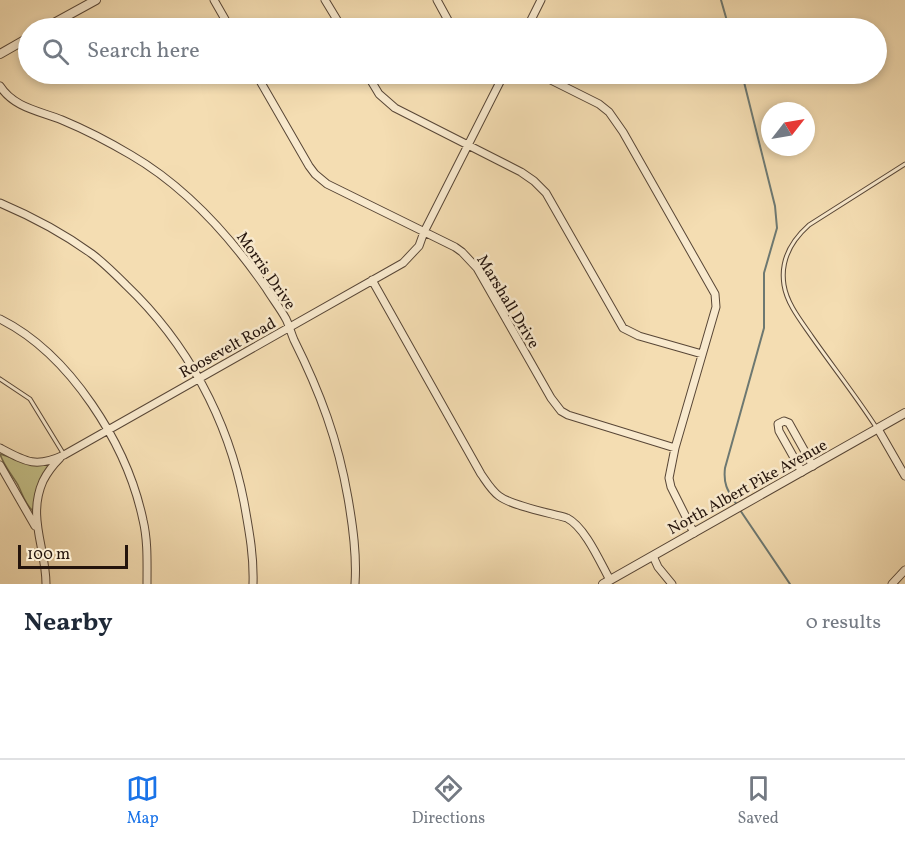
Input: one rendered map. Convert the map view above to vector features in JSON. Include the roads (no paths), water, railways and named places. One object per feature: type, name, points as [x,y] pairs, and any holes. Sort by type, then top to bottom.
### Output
[{"type":"street","points":[[63,18],[96,0]]},
{"type":"street","points":[[214,0],[224,18]]},
{"type":"street","points":[[326,0],[336,18]]},
{"type":"street","points":[[437,0],[447,18]]},
{"type":"street","points":[[532,18],[541,0]]},
{"type":"street","points":[[0,54],[18,44]]},
{"type":"street","name":"Marshall Drive","points":[[262,84],[315,174],[327,184],[462,252],[477,268],[550,399],[561,411],[675,448]]},
{"type":"street","points":[[373,84],[390,105],[521,172],[540,187],[623,328],[639,336],[702,354]]},
{"type":"street","name":"Roosevelt Road","points":[[64,455],[403,263],[418,246],[499,84]]},
{"type":"street","points":[[559,84],[609,111],[715,294],[716,307],[675,448],[669,483],[694,533]]},
{"type":"street","name":"Morris Drive","points":[[0,86],[10,98],[20,105],[60,119],[113,144],[167,180],[230,240],[250,265],[286,318],[330,423],[341,463],[354,535],[355,584]]},
{"type":"street","points":[[0,203],[59,232],[94,255],[140,298],[183,351],[220,421],[234,460],[253,553],[253,584]]},
{"type":"street","points":[[372,280],[481,474],[492,489],[500,497],[510,502],[575,522],[583,531],[607,582]]},
{"type":"street","points":[[0,319],[21,331],[55,360],[92,405],[109,430],[127,468],[143,520],[147,584]]},
{"type":"street","name":"North Albert Pike Avenue","points":[[607,582],[905,413]]},
{"type":"street","points":[[802,472],[778,428],[781,422],[789,423],[813,466]]},
{"type":"street","points":[[878,429],[905,476]]},
{"type":"street","points":[[0,448],[34,463],[42,463],[64,455]]},
{"type":"street","points":[[46,584],[43,555],[37,531],[38,497],[51,468],[64,455]]},
{"type":"street","points":[[0,465],[37,531]]},
{"type":"street","points":[[652,556],[672,584]]},
{"type":"street","points":[[891,584],[905,570]]},
{"type":"lane","points":[[878,429],[791,304],[784,285],[783,266],[788,250],[803,230],[905,164]]},
{"type":"lane","points":[[0,379],[30,399],[64,455]]},
{"type":"waterway","points":[[721,0],[726,18]]},
{"type":"waterway","points":[[737,505],[727,488],[725,468],[764,328],[764,273],[777,228],[775,206],[744,84]]},
{"type":"waterway","points":[[740,510],[790,584]]}]
